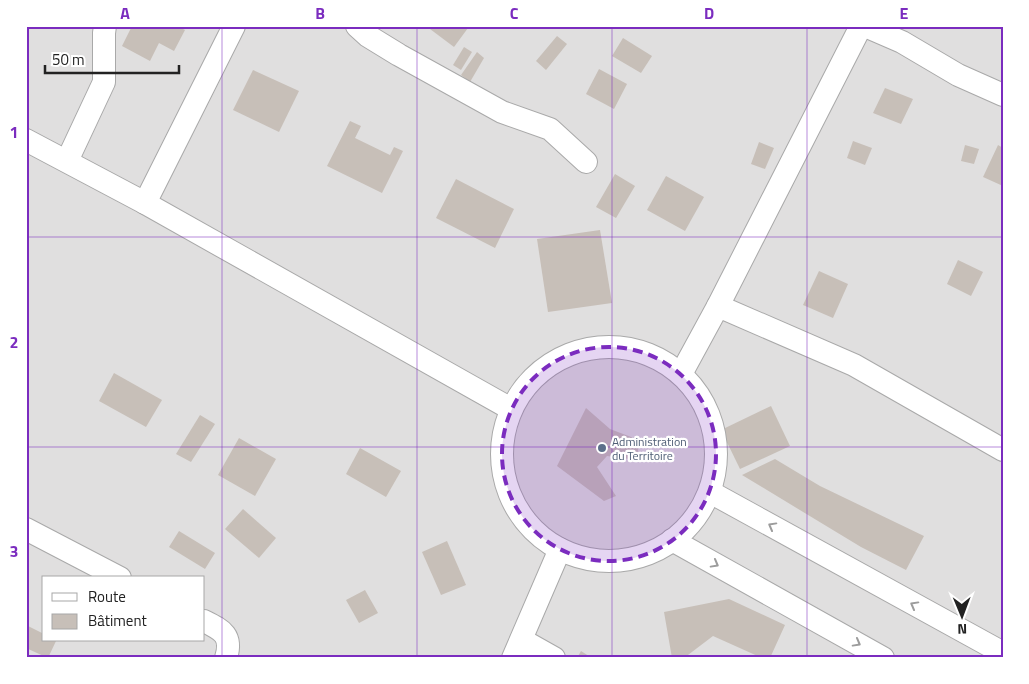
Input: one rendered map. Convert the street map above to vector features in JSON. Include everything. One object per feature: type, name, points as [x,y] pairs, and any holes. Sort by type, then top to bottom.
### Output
[{"type":"street","points":[[67,161],[104,82],[105,26]]},
{"type":"street","points":[[145,203],[234,26]]},
{"type":"street","points":[[357,26],[368,36],[399,56],[502,112],[550,129],[586,162]]},
{"type":"street","points":[[681,374],[718,306],[861,26]]},
{"type":"street","points":[[865,26],[902,42],[958,75],[1003,95]]},
{"type":"street","points":[[26,140],[145,203],[511,408]]},
{"type":"street","points":[[718,306],[854,366],[1003,450]]},
{"type":"street","points":[[621,347],[653,356],[681,374],[702,399],[714,429],[717,460],[710,492],[695,519],[672,540],[646,554],[617,560],[588,558],[560,549],[533,530],[514,503],[503,472],[502,440],[511,408],[530,381],[556,360],[588,349],[621,347]]},
{"type":"street","points":[[710,492],[1003,653]]},
{"type":"street","points":[[26,529],[116,576]]},
{"type":"street","points":[[672,540],[883,658]]},
{"type":"street","points":[[554,658],[517,649],[560,549]]},
{"type":"street","points":[[205,622],[222,630],[227,638],[229,648],[226,658]]},
{"type":"highlighted area","points":[[621,347],[653,356],[681,374],[702,399],[714,429],[717,460],[710,492],[695,519],[672,540],[646,554],[617,560],[588,558],[560,549],[533,530],[514,503],[503,472],[502,440],[511,409],[530,381],[556,360],[588,349]]},
{"type":"shaded area","points":[[26,26],[1003,26],[1003,658],[26,658]]},
{"type":"building","points":[[132,26],[177,26],[185,30],[174,51],[159,43],[150,61],[122,46]]},
{"type":"building","points":[[433,26],[467,26],[468,28],[454,47],[430,29]]},
{"type":"building","points":[[557,36],[567,44],[546,70],[536,61]]},
{"type":"building","points":[[623,38],[652,56],[641,73],[612,56]]},
{"type":"building","points":[[464,47],[472,52],[461,70],[453,65]]},
{"type":"building","points":[[477,52],[484,58],[470,82],[461,75]]},
{"type":"building","points":[[599,69],[627,84],[614,109],[586,94]]},
{"type":"building","points":[[253,70],[299,91],[279,132],[233,110]]},
{"type":"building","points":[[885,88],[913,99],[901,124],[873,113]]},
{"type":"building","points":[[350,121],[361,126],[355,138],[390,155],[394,147],[403,151],[382,193],[327,166]]},
{"type":"building","points":[[853,141],[872,148],[865,165],[847,158]]},
{"type":"building","points":[[759,142],[774,148],[765,169],[751,164]]},
{"type":"building","points":[[965,145],[979,149],[974,164],[961,161]]},
{"type":"building","points":[[998,145],[1003,148],[1003,186],[983,177]]},
{"type":"building","points":[[615,174],[635,186],[616,218],[596,207]]},
{"type":"building","points":[[666,176],[704,197],[685,231],[647,210]]},
{"type":"building","points":[[456,179],[514,209],[495,248],[436,218]]},
{"type":"building","points":[[600,230],[612,303],[548,312],[537,239]]},
{"type":"building","points":[[958,260],[983,272],[971,296],[947,284]]},
{"type":"building","points":[[819,271],[848,284],[833,318],[803,305]]},
{"type":"building","points":[[114,373],[162,400],[146,427],[99,401]]},
{"type":"building","points":[[771,406],[790,446],[740,469],[721,430]]},
{"type":"building","name":"Administration du Territoire","points":[[586,408],[610,429],[639,440],[637,460],[607,456],[597,467],[616,496],[604,501],[557,466]]},
{"type":"building","points":[[200,415],[215,424],[191,462],[176,454]]},
{"type":"building","points":[[239,438],[276,459],[255,496],[218,475]]},
{"type":"building","points":[[360,448],[401,471],[386,497],[346,474]]},
{"type":"building","points":[[775,459],[820,486],[924,536],[906,570],[861,547],[742,475]]},
{"type":"building","points":[[243,509],[276,538],[259,558],[225,529]]},
{"type":"building","points":[[179,531],[215,553],[205,569],[169,547]]},
{"type":"building","points":[[447,541],[466,585],[441,595],[422,552]]},
{"type":"building","points":[[365,590],[378,613],[359,623],[346,600]]},
{"type":"building","points":[[729,599],[785,625],[770,658],[762,658],[713,636],[684,658],[672,658],[664,612]]},
{"type":"building","points":[[28,626],[42,633],[42,642],[56,642],[48,658],[26,648],[26,629]]},
{"type":"building","points":[[581,651],[592,658],[577,658]]},
{"type":"place","name":"Administration du Territoire","points":[[602,448]]}]
